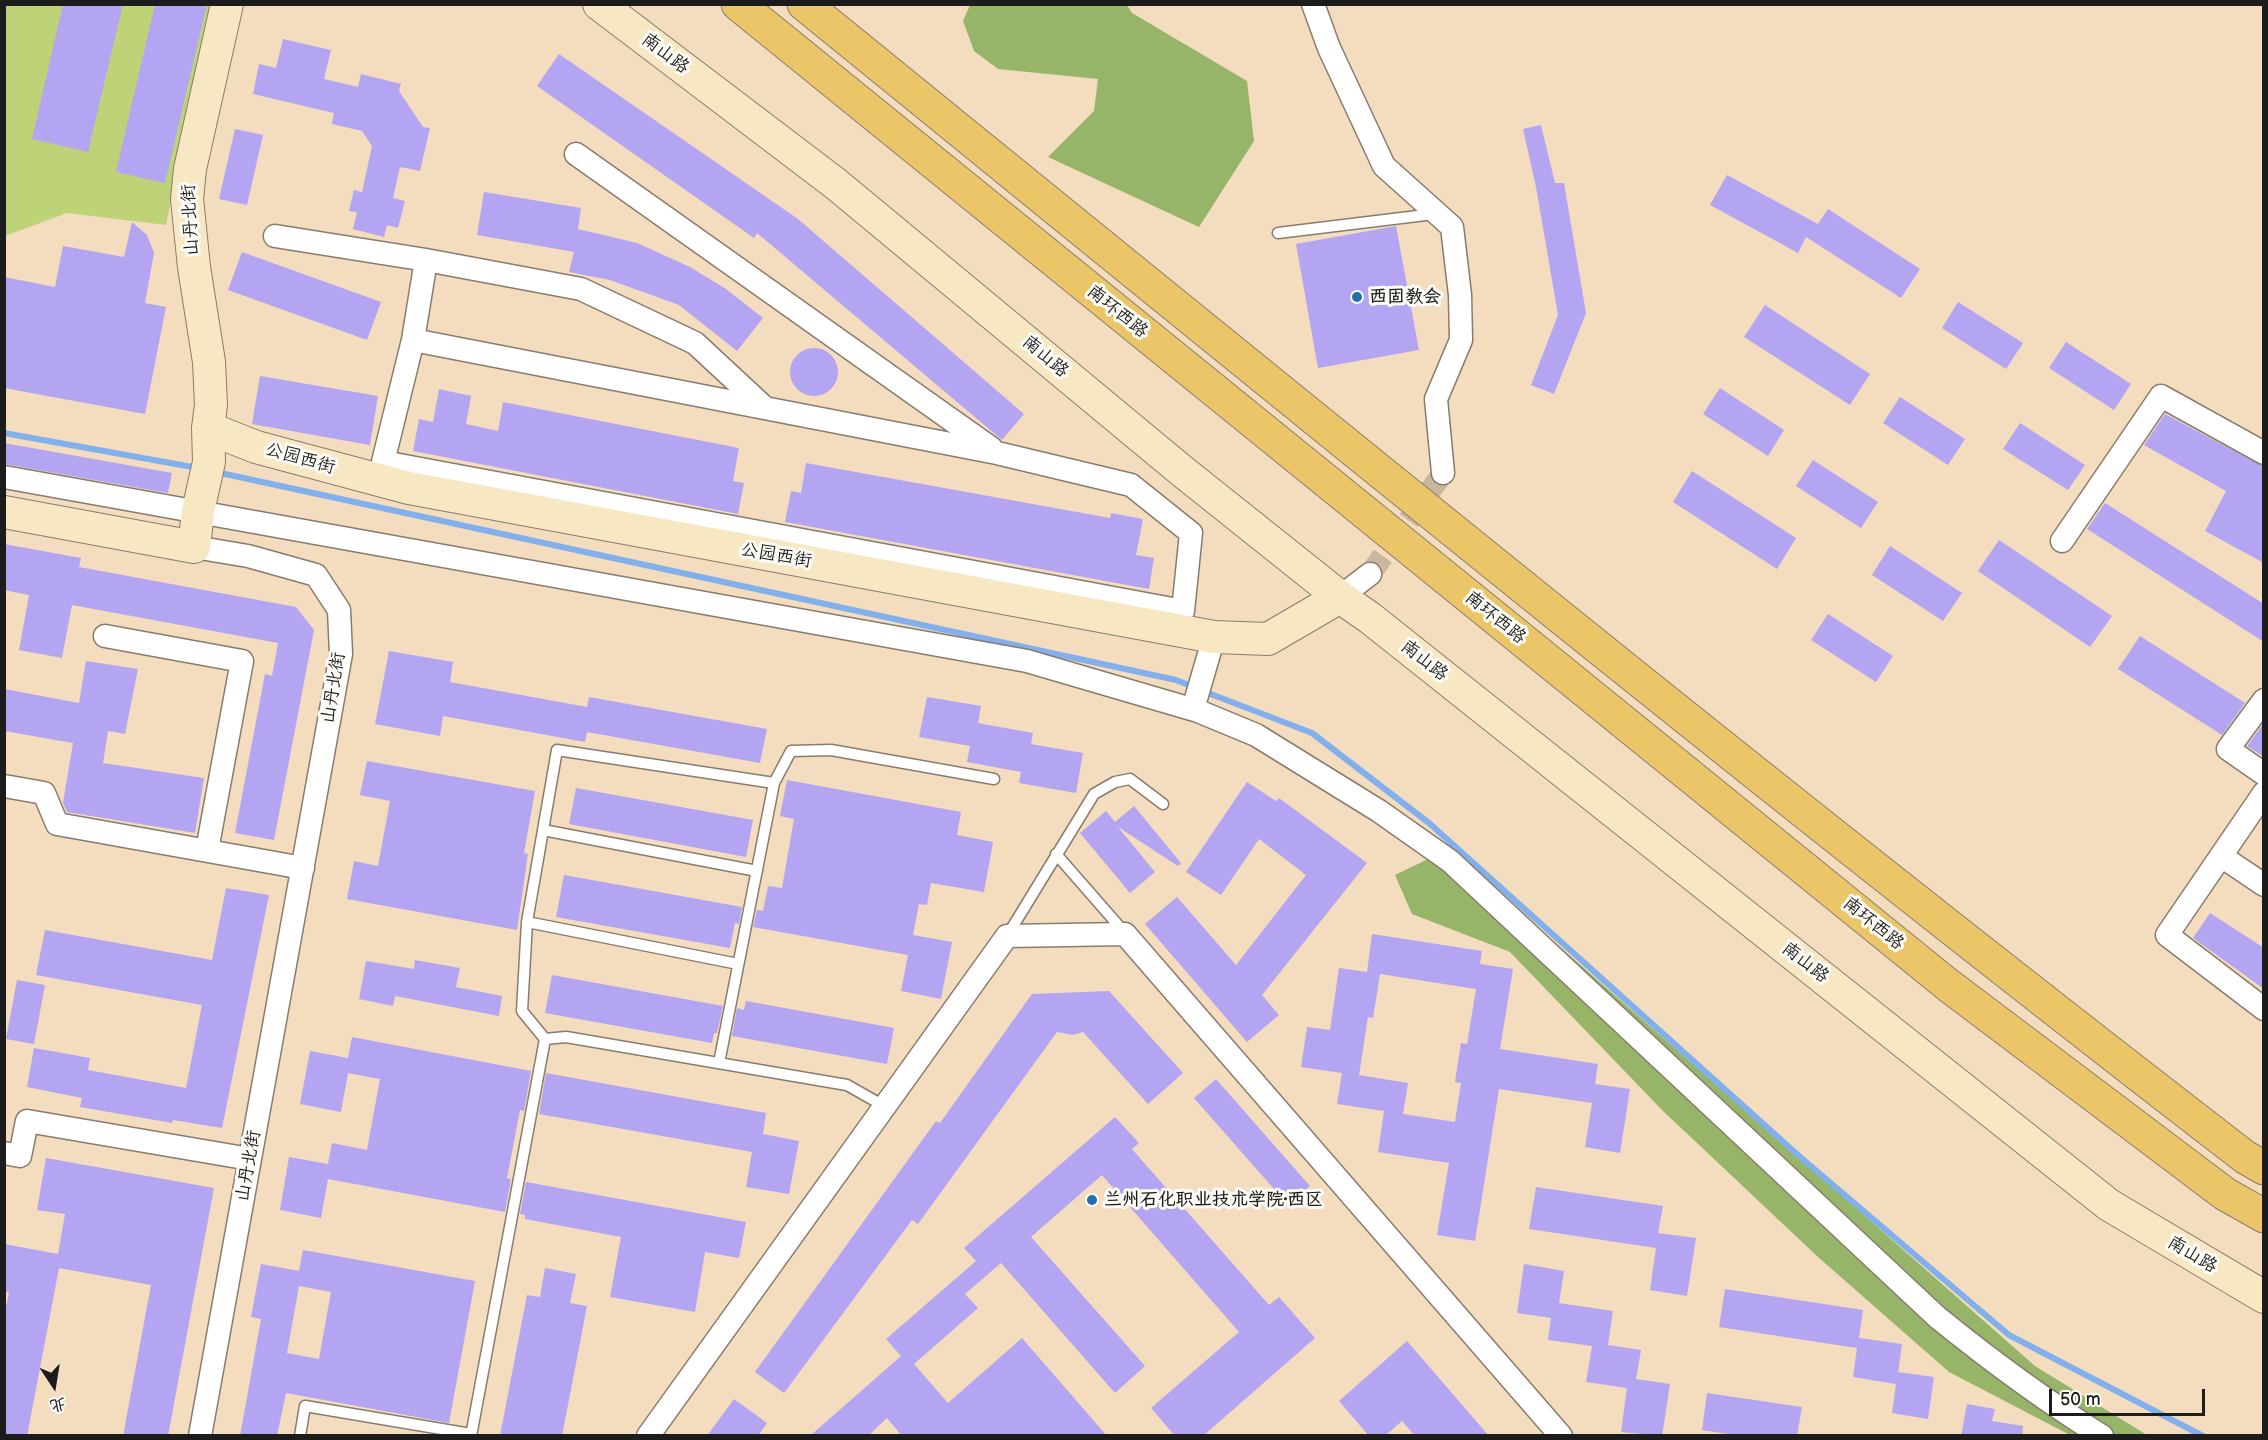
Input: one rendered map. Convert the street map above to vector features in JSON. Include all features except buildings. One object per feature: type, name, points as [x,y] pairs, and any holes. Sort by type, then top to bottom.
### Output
[{"type":"highway","name":"南环西路","points":[[738,4],[1948,985],[2225,1194],[2264,1216]]},
{"type":"highway","points":[[804,4],[1582,635],[1951,930],[2245,1157],[2264,1168]]},
{"type":"street","name":"山丹北街","points":[[200,1436],[341,654],[339,610],[316,575],[248,556],[194,547],[199,505],[209,462],[208,428],[211,405],[209,362],[194,267],[187,199],[190,169],[227,4]]},
{"type":"street","name":"南山路","points":[[599,4],[836,184],[1173,463],[1340,597],[1370,618],[2109,1205],[2264,1297]]},
{"type":"street","points":[[1313,4],[1329,48],[1384,166],[1452,227],[1461,306],[1461,340],[1436,399],[1443,473]]},
{"type":"street","points":[[576,154],[997,453]]},
{"type":"street","points":[[275,236],[426,260],[581,289],[694,343],[765,408]]},
{"type":"street","points":[[413,340],[997,453],[1131,485],[1191,533],[1183,611],[381,471],[413,340],[426,260]]},
{"type":"street","points":[[2062,541],[2161,396],[2264,453]]},
{"type":"street","name":"公园西街","points":[[208,428],[256,447],[381,471],[1210,648],[1268,639],[1340,597]]},
{"type":"street","points":[[4,477],[199,505],[1027,661],[1195,703],[1265,740],[1379,811],[1450,861],[1937,1317],[1988,1358],[2102,1436]]},
{"type":"street","points":[[4,513],[194,547]]},
{"type":"street","points":[[1340,597],[1370,574]]},
{"type":"street","points":[[105,636],[242,661],[207,850]]},
{"type":"street","points":[[1195,703],[1210,648]]},
{"type":"street","points":[[2264,700],[2228,749],[2264,774]]},
{"type":"street","points":[[4,786],[44,793],[57,824],[303,868]]},
{"type":"street","points":[[2264,793],[2167,935],[2264,1010]]},
{"type":"street","points":[[2221,856],[2264,885]]},
{"type":"street","points":[[648,1436],[1007,936],[1125,934],[1561,1436]]},
{"type":"street","points":[[4,1153],[20,1156],[27,1121],[250,1159]]},
{"type":"lane","points":[[1278,233],[1437,213]]},
{"type":"lane","points":[[300,1436],[305,1406],[471,1435],[545,1039],[522,1011],[527,922],[557,750],[774,783]]},
{"type":"lane","points":[[719,1063],[774,783],[791,751],[831,750],[994,779]]},
{"type":"lane","points":[[1007,936],[1094,794],[1115,782],[1130,779],[1163,804]]},
{"type":"lane","points":[[543,830],[757,871]]},
{"type":"lane","points":[[1056,854],[1125,934]]},
{"type":"lane","points":[[527,922],[738,964]]},
{"type":"lane","points":[[545,1039],[566,1037],[847,1085],[884,1106]]},
{"type":"green space","points":[[5,5],[213,5],[166,225],[67,213],[5,236]]},
{"type":"green space","points":[[970,5],[1127,5],[1132,13],[1247,81],[1254,141],[1199,227],[1048,157],[1094,111],[1098,79],[998,69],[974,51],[963,21]]},
{"type":"green space","points":[[1449,849],[2035,1366],[2147,1435],[2070,1435],[1949,1372],[1818,1257],[1662,1110],[1510,952],[1412,914],[1395,875]]},
{"type":"waterway","points":[[4,433],[198,468]]},
{"type":"waterway","points":[[216,472],[1176,680],[1194,687]]},
{"type":"waterway","points":[[1203,691],[1312,733],[1429,823],[1799,1156],[2009,1335],[2203,1436]]},
{"type":"tunnel","points":[[1370,574],[1443,473]]},
{"type":"place","name":"西固教会","points":[[1357,297]]},
{"type":"place","name":"兰州石化职业技术学院·西区","points":[[1092,1200]]}]
